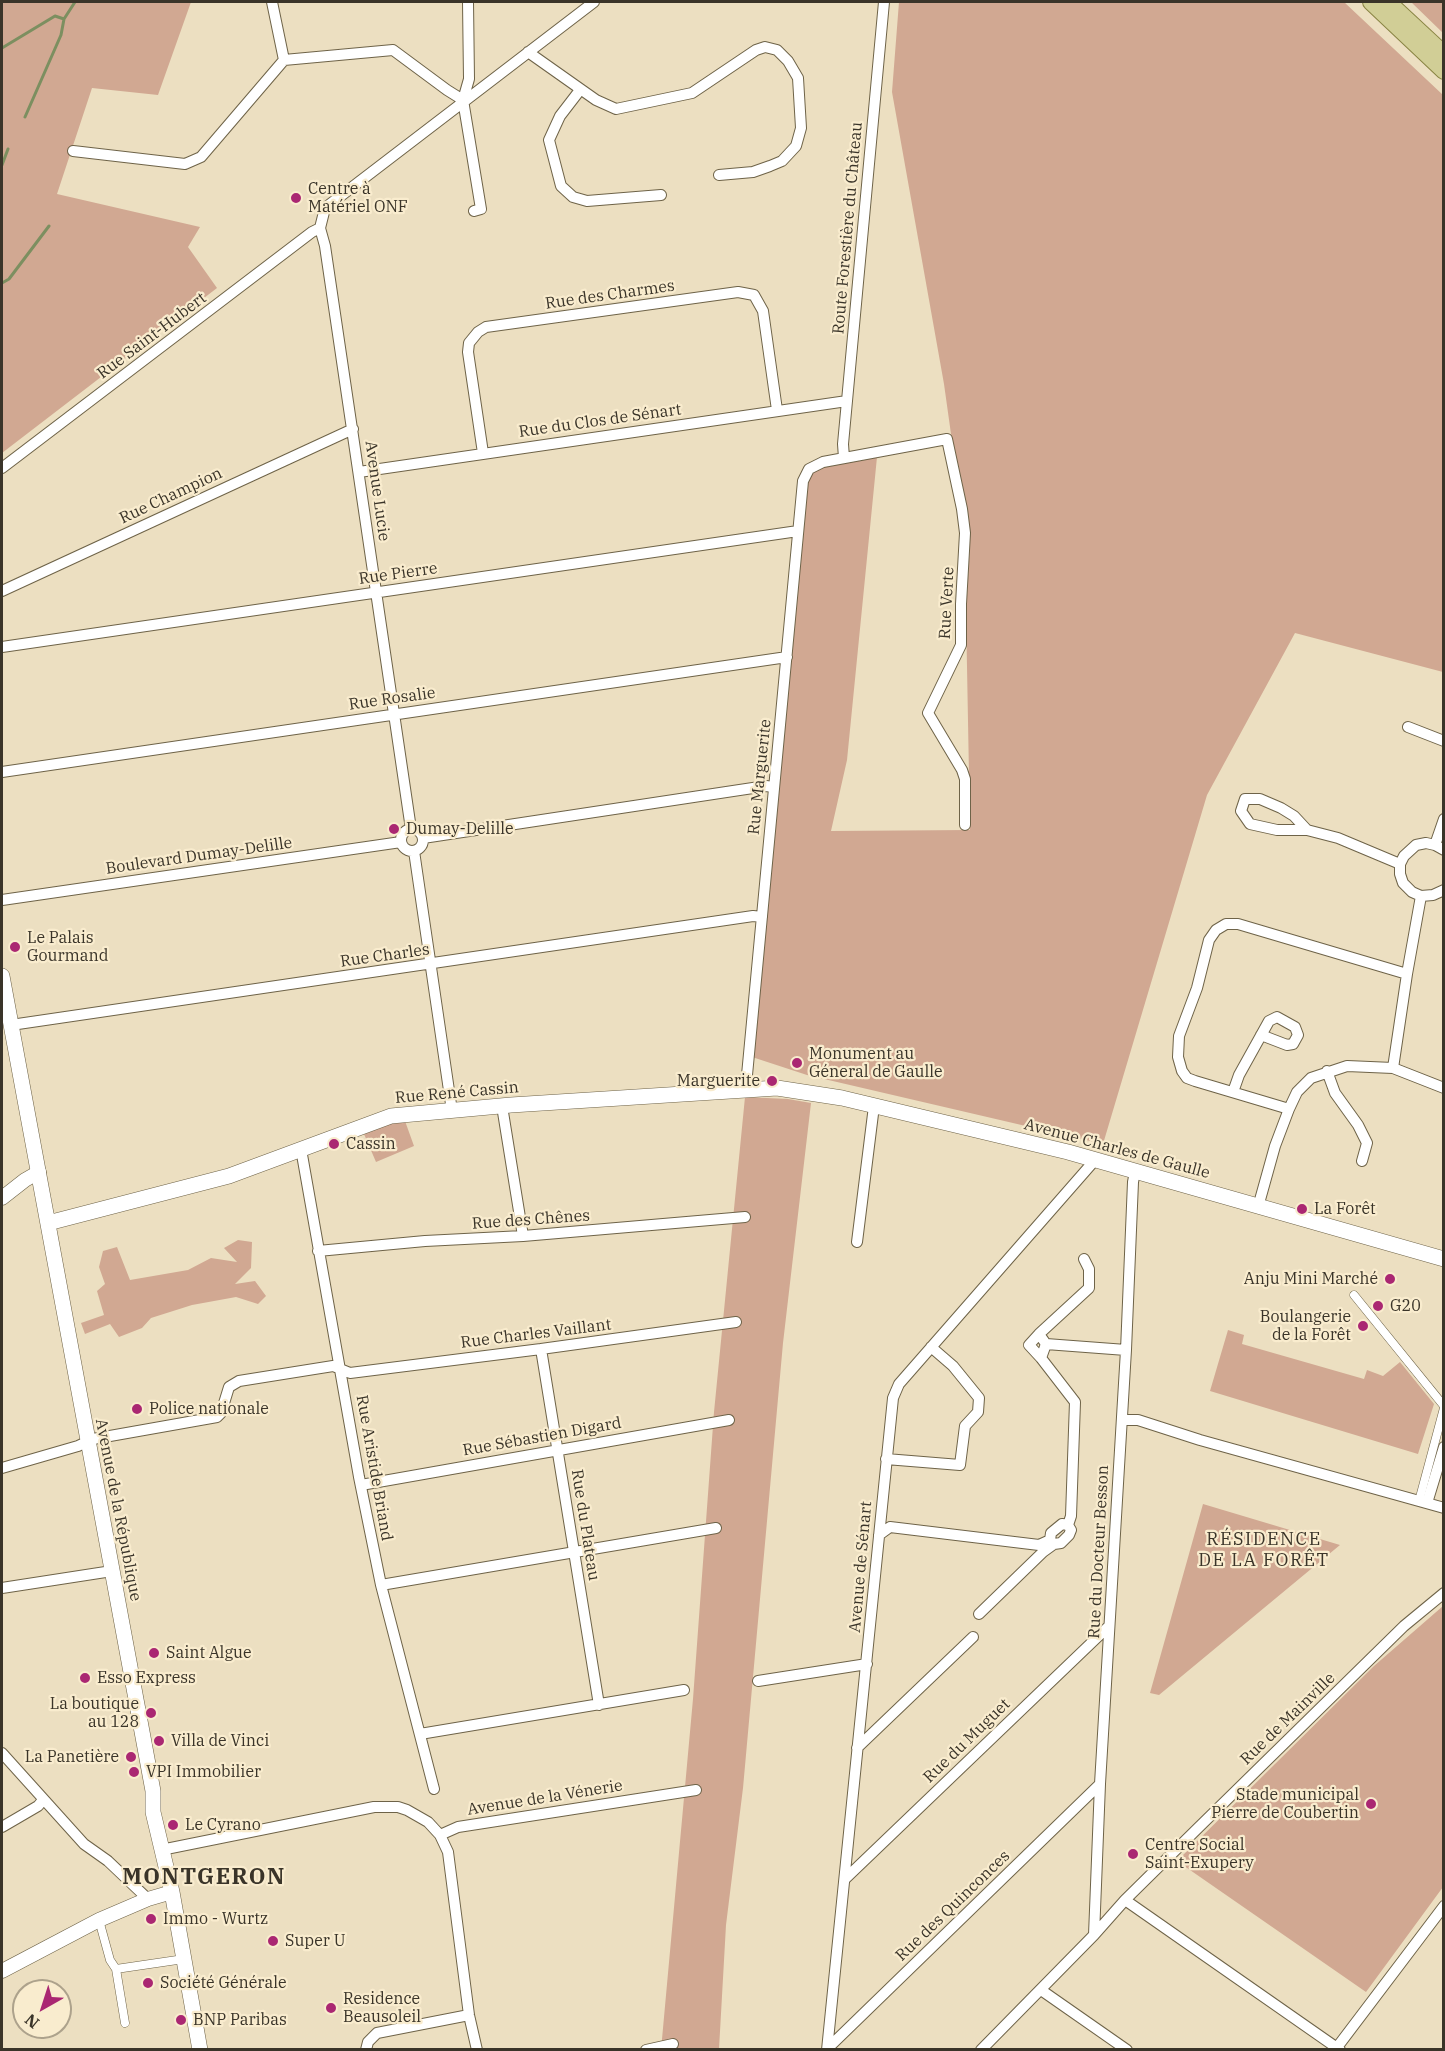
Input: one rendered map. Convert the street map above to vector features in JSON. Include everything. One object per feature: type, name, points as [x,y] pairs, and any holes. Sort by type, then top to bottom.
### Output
[{"type":"main road","points":[[1371,2],[1443,71]]},
{"type":"main road","points":[[1388,2],[1443,54]]},
{"type":"main road","name":"Avenue de la République","points":[[2,976],[153,1791],[153,1812],[172,1892],[200,2049]]},
{"type":"main road","name":"Rue René Cassin","points":[[48,1222],[229,1176],[391,1116],[502,1106],[777,1088]]},
{"type":"main road","name":"Avenue Charles de Gaulle","points":[[777,1088],[842,1098],[1095,1160],[1443,1259]]},
{"type":"street","points":[[272,2],[284,60]]},
{"type":"street","points":[[468,2],[468,79],[464,100],[481,209],[474,211]]},
{"type":"street","points":[[320,228],[325,208],[594,2]]},
{"type":"street","name":"Route Forestière du Château","points":[[844,458],[843,444],[884,2]]},
{"type":"street","points":[[528,52],[580,90],[616,109],[692,93],[756,50],[765,47],[777,50],[788,61],[798,78],[801,129],[796,146],[782,161],[770,166],[753,172],[719,175]]},
{"type":"street","points":[[73,151],[185,164],[201,157],[284,60],[393,50],[464,100]]},
{"type":"street","points":[[580,90],[561,116],[549,140],[561,186],[573,197],[587,201],[661,195]]},
{"type":"street","name":"Avenue Lucie","points":[[320,228],[325,246],[353,429],[411,829]]},
{"type":"street","name":"Rue Saint-Hubert","points":[[2,468],[320,228]]},
{"type":"street","name":"Rue des Charmes","points":[[483,453],[468,352],[469,343],[478,332],[486,327],[738,292],[754,295],[763,311],[777,410]]},
{"type":"street","name":"Rue du Clos de Sénart","points":[[359,472],[847,401]]},
{"type":"street","name":"Rue Champion","points":[[2,591],[353,429]]},
{"type":"street","name":"Rue Verte","points":[[844,458],[947,439],[965,533],[961,645],[928,713],[965,778],[965,825]]},
{"type":"street","name":"Rue Marguerite","points":[[737,1090],[747,1075],[803,481],[809,469],[823,462],[844,458]]},
{"type":"street","name":"Rue Pierre","points":[[2,647],[798,531]]},
{"type":"street","name":"Rue Rosalie","points":[[2,772],[787,657]]},
{"type":"street","points":[[1408,727],[1443,741]]},
{"type":"street","points":[[423,838],[766,786],[773,787]]},
{"type":"street","points":[[1307,831],[1294,816],[1281,808],[1260,799],[1245,799],[1242,811],[1250,824],[1277,830],[1307,831],[1338,838],[1400,864]]},
{"type":"street","points":[[1443,819],[1439,848],[1426,843],[1416,845],[1408,850],[1400,864],[1403,883],[1412,892],[1421,896],[1433,895],[1443,890]]},
{"type":"street","points":[[411,829],[418,830],[423,838],[421,848],[414,851],[405,848],[401,842],[402,834],[411,829]]},
{"type":"street","name":"Boulevard Dumay-Delille","points":[[2,900],[401,842]]},
{"type":"street","points":[[414,851],[452,1111]]},
{"type":"street","points":[[1394,1068],[1421,896]]},
{"type":"street","name":"Rue Charles","points":[[11,1025],[742,918],[762,917]]},
{"type":"street","points":[[1288,1109],[1187,1078],[1182,1071],[1178,1057],[1179,1036],[1197,988],[1209,940],[1216,930],[1226,924],[1238,924],[1407,974]]},
{"type":"street","points":[[1233,1092],[1239,1075],[1261,1035]]},
{"type":"street","points":[[1258,1207],[1288,1109],[1297,1092],[1311,1078],[1347,1066],[1394,1068],[1443,1088]]},
{"type":"street","points":[[1327,1071],[1335,1093],[1358,1125],[1367,1143],[1362,1161]]},
{"type":"street","points":[[747,1075],[777,1088]]},
{"type":"street","points":[[502,1106],[523,1236]]},
{"type":"street","points":[[857,1242],[874,1106]]},
{"type":"street","name":"Rue Aristide Briand","points":[[301,1149],[381,1585],[434,1789]]},
{"type":"street","name":"Avenue de Sénart","points":[[827,2049],[893,1398],[899,1384],[1095,1160]]},
{"type":"street","points":[[2,1198],[39,1172]]},
{"type":"street","name":"Rue du Docteur Besson","points":[[1094,1935],[1100,1784],[1135,1172]]},
{"type":"street","name":"Rue des Chênes","points":[[318,1251],[746,1217]]},
{"type":"street","points":[[979,1614],[1043,1552],[1052,1542],[1051,1533],[1062,1524],[1068,1525],[1071,1516],[1075,1402],[1029,1345],[1089,1288],[1089,1269],[1084,1259]]},
{"type":"street","points":[[1354,1295],[1443,1407],[1423,1502]]},
{"type":"street","name":"Rue Charles Vaillant","points":[[87,1442],[93,1439],[217,1417],[221,1413],[230,1387],[238,1381],[333,1366],[350,1372],[736,1322]]},
{"type":"street","points":[[1040,1334],[1046,1344]]},
{"type":"street","points":[[1046,1344],[1126,1350]]},
{"type":"street","points":[[1041,1358],[1046,1344]]},
{"type":"street","points":[[886,1459],[960,1465],[964,1426],[978,1412],[979,1398],[953,1366],[931,1347]]},
{"type":"street","name":"Rue du Plateau","points":[[541,1349],[599,1705]]},
{"type":"street","name":"Rue Sébastien Digard","points":[[361,1485],[729,1420]]},
{"type":"street","points":[[1122,1420],[1138,1420],[1200,1440],[1443,1508]]},
{"type":"street","points":[[2,1468],[87,1442]]},
{"type":"street","points":[[1423,1502],[1443,1448]]},
{"type":"street","points":[[879,1535],[890,1527],[1040,1545],[1052,1542]]},
{"type":"street","points":[[381,1585],[716,1528]]},
{"type":"street","points":[[2,1588],[112,1570]]},
{"type":"street","name":"Rue de Mainville","points":[[981,2049],[1041,1990],[1125,1900],[1404,1626],[1443,1593]]},
{"type":"street","name":"Rue du Muguet","points":[[845,1879],[1109,1626]]},
{"type":"street","points":[[857,1748],[973,1637]]},
{"type":"street","points":[[758,1681],[867,1664]]},
{"type":"street","points":[[420,1734],[684,1690]]},
{"type":"street","points":[[2,1754],[84,1844],[108,1861],[148,1899]]},
{"type":"street","name":"Rue des Quinconces","points":[[827,2049],[1100,1784]]},
{"type":"street","name":"Avenue de la Vénerie","points":[[440,1835],[458,1827],[696,1790]]},
{"type":"street","points":[[2,1827],[38,1806],[43,1800]]},
{"type":"street","points":[[161,1850],[387,1806],[407,1810],[428,1822],[440,1835],[448,1852],[469,2015],[477,2049]]},
{"type":"street","points":[[2,1971],[99,1920],[148,1899],[172,1892]]},
{"type":"street","points":[[1125,1900],[1337,2049],[1443,1906]]},
{"type":"street","points":[[99,1920],[110,1960],[116,1969],[125,2023]]},
{"type":"street","points":[[116,1969],[184,1959]]},
{"type":"street","points":[[1041,1990],[1127,2049]]},
{"type":"street","points":[[366,2049],[368,2042],[377,2033],[469,2015]]},
{"type":"street","points":[[646,2049],[673,2044]]},
{"type":"shaded area","points":[[2,2],[191,2],[158,95],[92,88],[57,194],[200,227],[188,247],[217,288],[2,453]]},
{"type":"shaded area","points":[[899,2],[1344,2],[1443,95],[1443,672],[1295,633],[1207,795],[1103,1144],[807,1075],[752,1057],[808,477],[818,467],[877,457],[847,760],[831,831],[970,830],[966,612],[970,544],[967,513],[951,434],[892,92]]},
{"type":"shaded area","points":[[1411,2],[1443,2],[1443,33]]},
{"type":"shaded area","points":[[745,1097],[788,1099],[811,1103],[783,1343],[743,1788],[726,1925],[719,2049],[661,2050],[693,1699],[714,1412]]},
{"type":"shaded area","points":[[405,1121],[414,1146],[376,1162],[364,1134],[395,1122]]},
{"type":"shaded area","points":[[238,1240],[252,1242],[251,1268],[235,1284],[255,1281],[266,1296],[258,1304],[236,1297],[192,1305],[151,1318],[142,1328],[119,1337],[110,1324],[85,1334],[81,1323],[104,1315],[97,1291],[105,1284],[99,1267],[103,1251],[117,1247],[130,1280],[188,1270],[211,1258],[237,1262],[224,1248]]},
{"type":"shaded area","points":[[1228,1330],[1244,1335],[1242,1344],[1364,1379],[1367,1370],[1383,1376],[1400,1362],[1434,1404],[1418,1454],[1210,1391]]},
{"type":"shaded area","points":[[1203,1504],[1340,1545],[1159,1695],[1150,1693]]},
{"type":"shaded area","points":[[1443,1606],[1443,1887],[1366,1992],[1177,1861],[1374,1666]]},
{"type":"waterway","points":[[25,117],[61,35],[64,19],[75,2]]},
{"type":"waterway","points":[[2,48],[55,16],[64,19]]},
{"type":"waterway","points":[[2,165],[8,149]]},
{"type":"waterway","points":[[2,283],[9,279],[49,226]]},
{"type":"place","name":"Centre à Matériel ONF","points":[[296,198]]},
{"type":"place","name":"Dumay-Delille","points":[[394,829]]},
{"type":"place","name":"Le Palais Gourmand","points":[[15,947]]},
{"type":"place","name":"Monument au Géneral de Gaulle","points":[[797,1063]]},
{"type":"place","name":"Marguerite","points":[[772,1081]]},
{"type":"place","name":"Cassin","points":[[334,1144]]},
{"type":"place","name":"La Forêt","points":[[1302,1209]]},
{"type":"place","name":"Anju Mini Marché","points":[[1390,1279]]},
{"type":"place","name":"G20","points":[[1378,1306]]},
{"type":"place","name":"Boulangerie de la Forêt","points":[[1363,1326]]},
{"type":"place","name":"Police nationale","points":[[137,1409]]},
{"type":"place","name":"Saint Algue","points":[[154,1653]]},
{"type":"place","name":"Esso Express","points":[[85,1678]]},
{"type":"place","name":"La boutique au 128","points":[[151,1713]]},
{"type":"place","name":"Villa de Vinci","points":[[159,1741]]},
{"type":"place","name":"La Panetière","points":[[131,1757]]},
{"type":"place","name":"VPI Immobilier","points":[[134,1772]]},
{"type":"place","name":"Stade municipal Pierre de Coubertin","points":[[1371,1804]]},
{"type":"place","name":"Le Cyrano","points":[[173,1825]]},
{"type":"place","name":"Centre Social Saint-Exupery","points":[[1133,1854]]},
{"type":"place","name":"Immo - Wurtz","points":[[151,1919]]},
{"type":"place","name":"Super U","points":[[273,1941]]},
{"type":"place","name":"Société Générale","points":[[148,1983]]},
{"type":"place","name":"Residence Beausoleil","points":[[331,2008]]},
{"type":"place","name":"BNP Paribas","points":[[181,2020]]},
{"type":"district","name":"RÉSIDENCE DE LA FORÊT","points":[[1264,1550]]},
{"type":"district","name":"MONTGERON","points":[[204,1878]]}]
